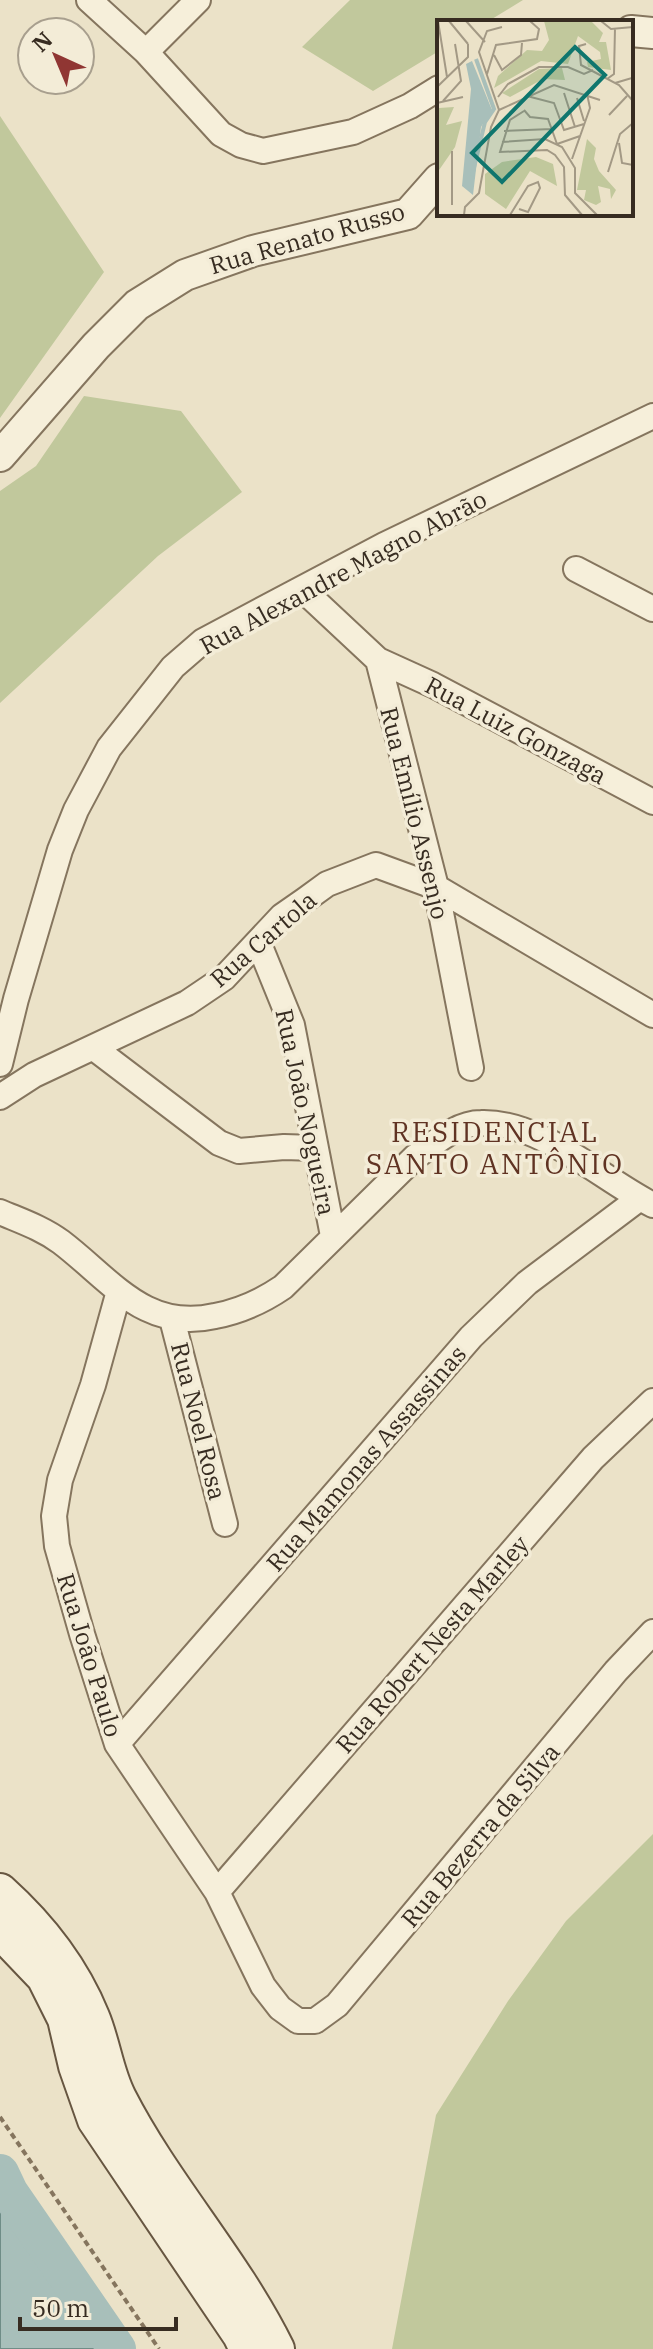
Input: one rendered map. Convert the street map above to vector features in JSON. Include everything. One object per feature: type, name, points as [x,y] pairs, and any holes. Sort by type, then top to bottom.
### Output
[{"type":"main road","points":[[0,1891],[27,1915],[62,1959],[92,2016],[118,2096],[169,2181],[258,2310],[277,2349]]},
{"type":"main road","points":[[0,1931],[44,1977],[65,2019],[76,2066],[95,2120],[247,2349]]},
{"type":"street","points":[[89,0],[146,52],[221,134],[241,145],[263,151],[353,132],[410,106],[437,89]]},
{"type":"street","points":[[146,52],[198,0]]},
{"type":"street","points":[[633,31],[653,33]]},
{"type":"street","name":"Rua Renato Russo","points":[[0,456],[96,346],[149,297],[185,275],[253,251],[408,214],[437,181]]},
{"type":"street","name":"Rua Alexandre Magno Abrão","points":[[0,1064],[60,850],[76,810],[109,748],[173,667],[203,641],[384,545],[653,416]]},
{"type":"street","points":[[576,569],[653,609]]},
{"type":"street","points":[[302,589],[378,660]]},
{"type":"street","name":"Rua Luiz Gonzaga","points":[[378,660],[433,685],[653,802]]},
{"type":"street","name":"Rua Emílio Assenjo","points":[[378,660],[436,887],[471,1068]]},
{"type":"street","name":"Rua Cartola","points":[[0,1097],[34,1075],[187,1003],[224,978],[282,916],[327,884],[376,865],[436,887],[653,1015]]},
{"type":"street","name":"Rua João Nogueira","points":[[259,944],[292,1025],[333,1236]]},
{"type":"street","points":[[94,1048],[231,1150],[315,1148]]},
{"type":"street","points":[[0,1212],[31,1224],[60,1241],[119,1291],[157,1315],[201,1320],[261,1302],[283,1287],[415,1157],[464,1126],[479,1123],[507,1126],[543,1139],[646,1202]]},
{"type":"street","name":"Rua Mamonas Assassinas","points":[[117,1744],[471,1337],[527,1283],[646,1202]]},
{"type":"street","name":"Rua João Paulo","points":[[119,1291],[93,1385],[60,1480],[54,1516],[61,1561],[117,1744],[217,1892],[263,1986],[280,2008],[298,2021]]},
{"type":"street","name":"Rua Noel Rosa","points":[[172,1319],[225,1524]]},
{"type":"street","name":"Rua Robert Nesta Marley","points":[[217,1892],[593,1458],[653,1401]]},
{"type":"street","name":"Rua Bezerra da Silva","points":[[298,2021],[315,2021],[337,2005],[616,1671],[653,1632]]},
{"type":"path","points":[[0,2117],[159,2349]]},
{"type":"green space","points":[[350,0],[523,0],[490,20],[437,20],[437,52],[373,91],[302,47]]},
{"type":"green space","points":[[0,116],[104,272],[0,418]]},
{"type":"green space","points":[[84,396],[181,411],[242,492],[158,556],[0,703],[0,491],[36,466]]},
{"type":"green space","points":[[653,1834],[653,2349],[392,2349],[436,2115],[508,2001],[566,1921]]},
{"type":"water","points":[[0,2204],[97,2349],[0,2349]]},
{"type":"waterway","points":[[0,2173],[9,2192],[117,2349]]},
{"type":"district","name":"RESIDENCIAL SANTO ANTÔNIO","points":[[495,1147]]}]
